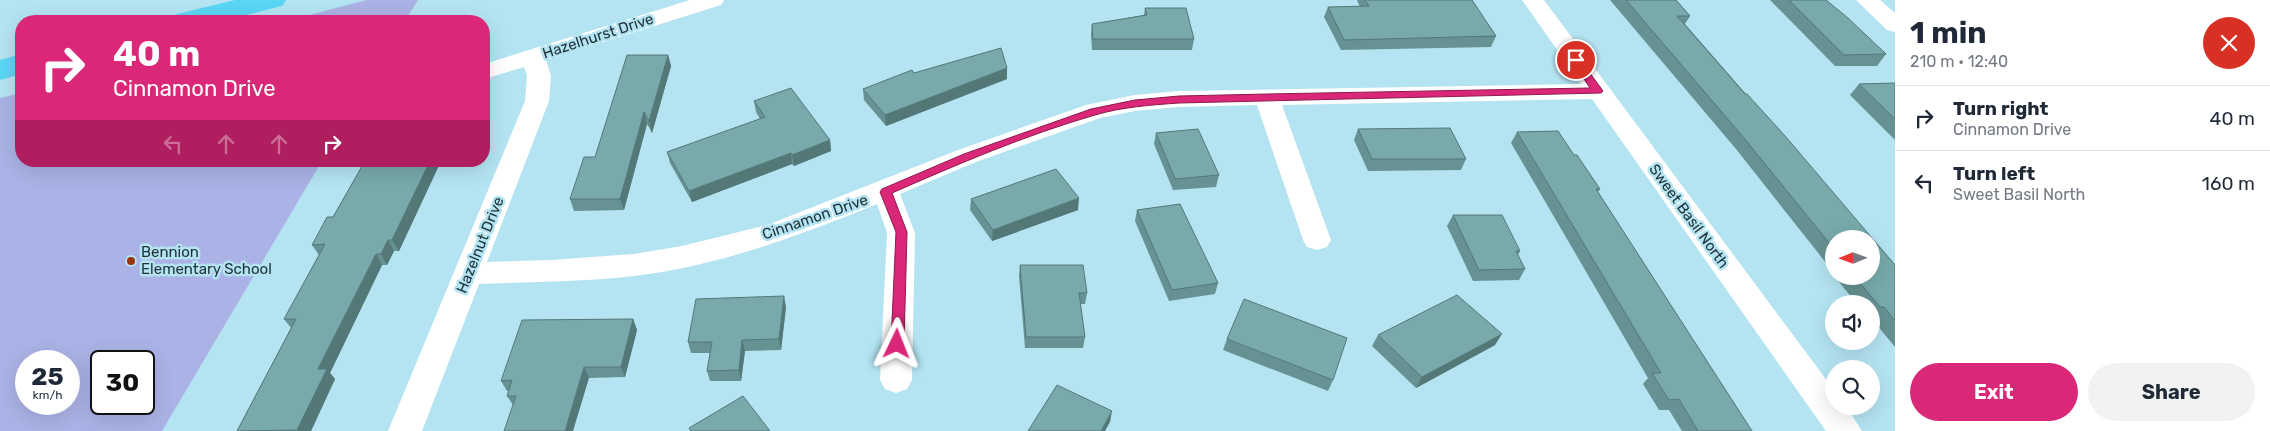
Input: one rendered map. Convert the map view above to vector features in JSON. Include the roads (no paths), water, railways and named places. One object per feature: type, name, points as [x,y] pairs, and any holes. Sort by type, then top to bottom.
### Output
[{"type":"street","name":"Hazelhurst Drive","points":[[490,70],[713,0]]},
{"type":"street","name":"Sweet Basil North","points":[[1533,0],[1845,431]]},
{"type":"street","points":[[1867,0],[1895,25]]},
{"type":"street","name":"Hazelnut Drive","points":[[405,431],[537,101],[539,76],[533,57]]},
{"type":"street","name":"Cinnamon Drive","points":[[468,272],[551,271],[634,265],[682,257],[772,234],[886,192],[967,156],[1094,111],[1135,104],[1179,99],[1598,91]]},
{"type":"street","points":[[1267,97],[1317,240]]},
{"type":"street","points":[[886,192],[901,232],[896,380]]},
{"type":"waterway","points":[[212,15],[271,0]]},
{"type":"waterway","points":[[0,70],[15,66]]},
{"type":"place","name":"Bennion Elementary School","points":[[131,261]]}]
